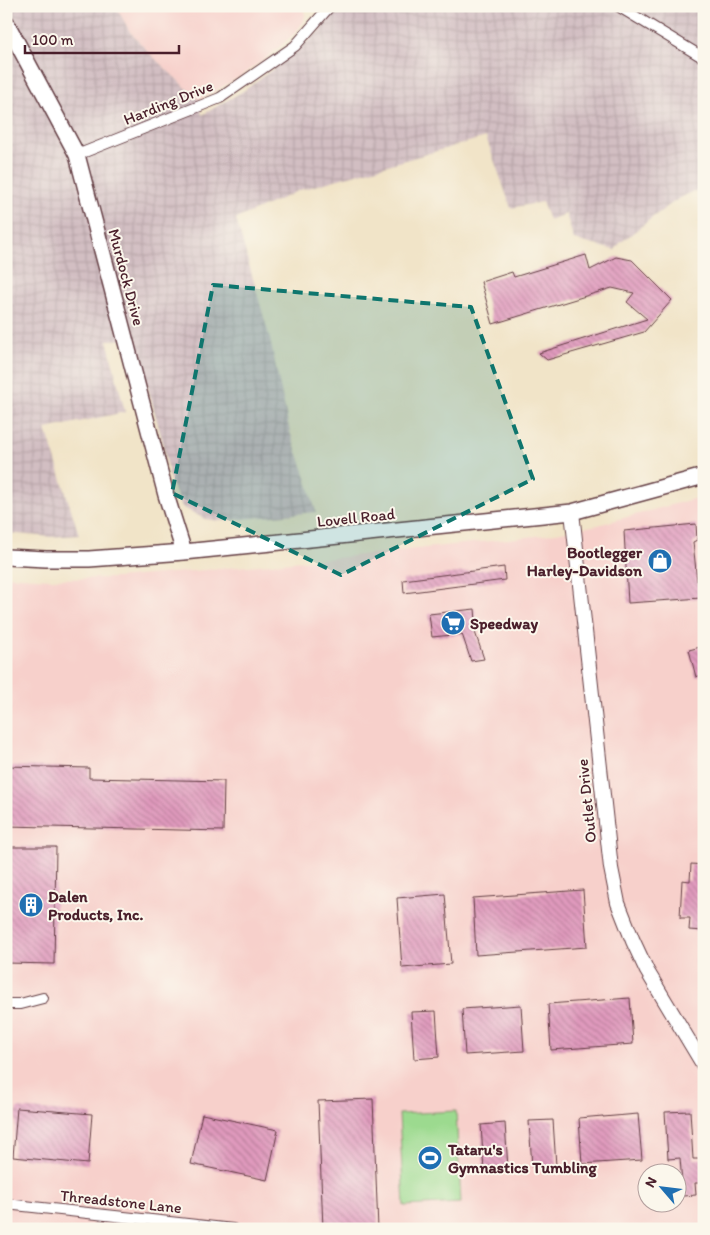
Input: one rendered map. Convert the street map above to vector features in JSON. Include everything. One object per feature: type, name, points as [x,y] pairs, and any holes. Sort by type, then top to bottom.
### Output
[{"type":"main road","name":"Murdock Drive","points":[[6,22],[76,155],[166,495],[184,552]]},
{"type":"main road","name":"Lovell Road","points":[[6,557],[89,559],[184,552],[572,512],[704,476]]},
{"type":"street","name":"Harding Drive","points":[[76,155],[220,98],[295,46],[330,6]]},
{"type":"street","points":[[618,6],[704,58]]},
{"type":"street","name":"Outlet Drive","points":[[572,512],[610,868],[618,903],[647,971],[704,1066]]},
{"type":"street","points":[[6,1004],[20,1004],[44,998]]},
{"type":"street","name":"Threadstone Lane","points":[[6,1204],[233,1229]]},
{"type":"highlighted area","points":[[213,285],[471,307],[533,479],[341,575],[172,493]]},
{"type":"shaded area","points":[[6,6],[116,6],[130,32],[151,55],[199,100],[202,115],[245,90],[289,57],[318,32],[339,6],[704,6],[704,193],[693,191],[675,201],[620,243],[615,250],[574,240],[566,214],[549,220],[542,202],[511,208],[486,137],[300,190],[236,219],[269,335],[290,432],[316,512],[221,521],[205,519],[182,507],[170,480],[163,443],[135,339],[107,340],[125,412],[46,429],[79,535],[51,537],[6,533]]},
{"type":"shaded area","points":[[116,6],[305,6],[303,8],[305,14],[304,21],[295,33],[265,59],[238,78],[199,100],[151,55],[130,32]]},
{"type":"shaded area","points":[[704,496],[704,1229],[6,1229],[6,576],[50,579],[117,578],[325,559],[545,535],[598,525]]},
{"type":"green space","name":"Tataru's Gymnastics Tumbling","points":[[456,1111],[461,1203],[404,1206],[399,1114]]},
{"type":"building","points":[[586,255],[590,270],[616,257],[632,260],[672,300],[644,332],[547,360],[539,353],[647,319],[627,302],[634,293],[612,288],[493,324],[481,282],[512,272],[514,277]]},
{"type":"building","name":"Bootlegger Harley-Davidson","points":[[696,524],[697,540],[693,542],[697,581],[700,582],[701,598],[628,603],[624,531]]},
{"type":"building","points":[[504,567],[505,580],[404,593],[403,580]]},
{"type":"building","points":[[475,609],[477,632],[475,632],[484,659],[471,661],[462,634],[432,637],[429,614]]},
{"type":"building","points":[[704,646],[704,674],[696,677],[689,650]]},
{"type":"building","points":[[6,766],[89,768],[89,778],[224,781],[223,831],[6,826]]},
{"type":"building","name":"Dalen Products, Inc.","points":[[6,847],[56,847],[54,964],[6,963]]},
{"type":"building","points":[[691,864],[704,865],[703,931],[689,930],[690,918],[680,918],[682,880],[690,881]]},
{"type":"building","points":[[583,890],[587,947],[476,955],[473,898]]},
{"type":"building","points":[[445,894],[451,964],[402,968],[397,898]]},
{"type":"building","points":[[630,998],[633,1044],[551,1050],[548,1004]]},
{"type":"building","points":[[521,1005],[524,1051],[465,1055],[462,1009]]},
{"type":"building","points":[[436,1011],[439,1057],[414,1059],[411,1012]]},
{"type":"building","points":[[373,1099],[378,1229],[323,1229],[318,1101]]},
{"type":"building","points":[[17,1108],[92,1114],[88,1164],[13,1157]]},
{"type":"building","points":[[690,1111],[693,1159],[704,1159],[704,1183],[695,1183],[696,1195],[688,1196],[688,1162],[680,1162],[680,1158],[668,1159],[665,1112]]},
{"type":"building","points":[[202,1114],[278,1130],[267,1180],[191,1164]]},
{"type":"building","points":[[638,1114],[642,1160],[582,1164],[579,1118]]},
{"type":"building","points":[[553,1120],[556,1166],[532,1167],[529,1121]]},
{"type":"building","points":[[505,1123],[508,1169],[484,1171],[481,1125]]},
{"type":"place","name":"Bootlegger Harley-Davidson","points":[[660,561]]},
{"type":"place","name":"Speedway","points":[[453,623]]},
{"type":"place","name":"Dalen Products, Inc.","points":[[31,905]]},
{"type":"place","name":"Tataru's Gymnastics Tumbling","points":[[430,1158]]}]
